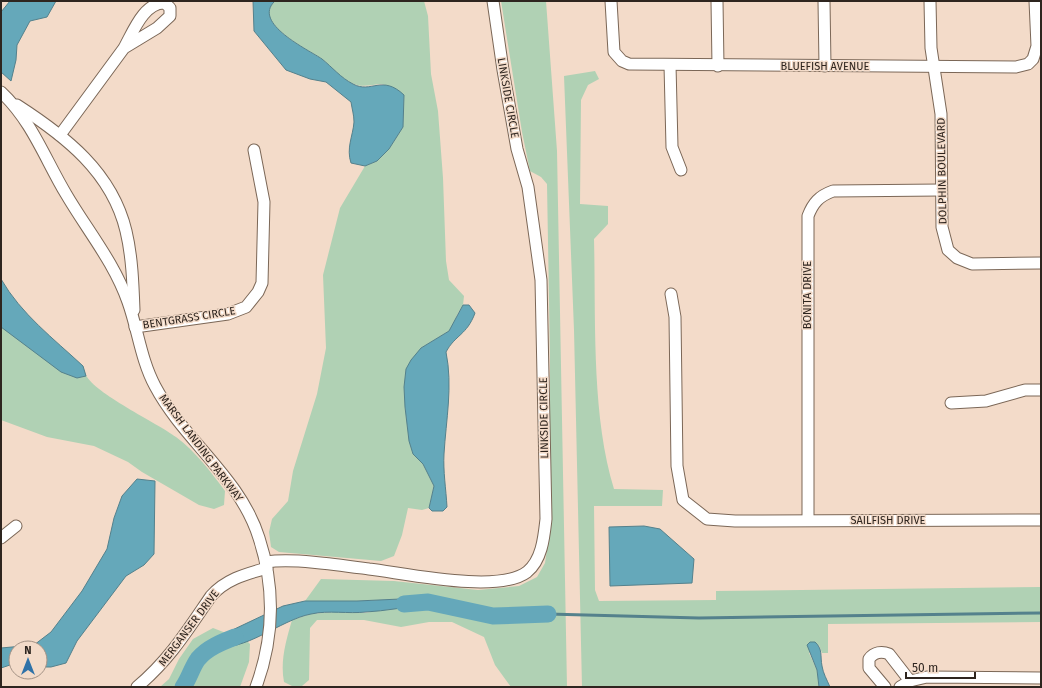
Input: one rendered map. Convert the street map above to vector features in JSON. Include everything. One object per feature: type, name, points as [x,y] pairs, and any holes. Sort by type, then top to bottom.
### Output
[{"type":"street","name":"LINKSIDE CIRCLE","points":[[267,565],[286,561],[369,569],[439,580],[479,581],[512,579],[527,572],[537,560],[543,540],[546,519],[541,280],[530,200],[517,149],[493,1]]},
{"type":"street","name":"BLUEFISH AVENUE","points":[[611,1],[614,52],[622,61],[635,65],[1016,67],[1028,64],[1036,53],[1035,1]]},
{"type":"street","points":[[717,1],[718,66]]},
{"type":"street","points":[[824,1],[825,66]]},
{"type":"street","name":"DOLPHIN BOULEVARD","points":[[930,1],[931,48],[941,114],[942,227],[948,250],[958,258],[972,264],[1041,263]]},
{"type":"street","points":[[60,135],[124,48]]},
{"type":"street","points":[[670,65],[672,147],[680,170]]},
{"type":"street","name":"MARSH LANDING PARKWAY","points":[[1,92],[28,124],[64,192],[108,258],[128,302],[145,365],[154,386],[181,425],[235,489],[249,512],[259,536],[267,565],[271,604],[269,636],[263,669],[256,687]]},
{"type":"street","name":"MARSH LANDING PARKWAY","points":[[11,102],[60,135],[87,159],[100,175],[119,211],[130,249],[135,327]]},
{"type":"street","name":"BENTGRASS CIRCLE","points":[[135,327],[228,314],[239,311],[253,301],[258,292],[263,273],[264,202],[254,150]]},
{"type":"street","name":"BONITA DRIVE","points":[[808,520],[808,216],[815,202],[823,195],[833,191],[941,190]]},
{"type":"street","name":"SAILFISH DRIVE","points":[[671,294],[675,317],[677,466],[683,500],[707,519],[735,521],[1041,520]]},
{"type":"street","points":[[951,403],[986,401],[1025,390],[1041,390]]},
{"type":"street","points":[[1,538],[16,526]]},
{"type":"street","name":"MERGANSER DRIVE","points":[[137,687],[163,664],[172,653],[218,588],[227,582],[267,565]]},
{"type":"street","points":[[884,687],[869,668],[869,659],[875,653],[885,652],[889,654],[910,682]]},
{"type":"street","points":[[900,687],[910,682],[927,677],[1041,678]]},
{"type":"green space","points":[[275,1],[424,1],[428,16],[431,74],[438,111],[443,178],[446,261],[449,280],[464,296],[463,305],[457,315],[454,325],[449,331],[421,348],[405,380],[405,407],[413,454],[423,464],[434,486],[429,508],[422,510],[408,508],[402,535],[394,556],[381,561],[279,552],[271,547],[269,532],[272,519],[288,501],[293,471],[317,394],[326,348],[323,275],[340,208],[365,166],[377,161],[389,149],[403,127],[404,95],[382,84],[361,86],[345,80],[323,60],[296,43],[276,27],[270,18],[269,9]]},
{"type":"green space","points":[[501,1],[546,1],[557,151],[567,687],[511,687],[495,665],[484,637],[452,622],[429,622],[401,627],[364,620],[317,620],[310,628],[309,680],[302,686],[292,686],[284,682],[283,659],[292,620],[311,614],[346,611],[365,613],[427,602],[422,598],[357,601],[305,601],[321,579],[394,581],[478,590],[519,586],[537,577],[545,563],[550,528],[550,357],[547,184],[541,177],[530,171],[522,132]]},
{"type":"green space","points":[[595,71],[599,79],[588,85],[581,100],[580,204],[608,206],[608,224],[594,239],[596,366],[601,429],[614,489],[663,490],[662,506],[594,506],[595,590],[599,601],[716,600],[716,591],[1041,587],[1041,622],[828,624],[828,653],[822,653],[819,645],[809,653],[817,670],[819,687],[582,687],[574,330],[564,76]]},
{"type":"green space","points":[[1,279],[18,304],[28,315],[83,366],[86,375],[91,382],[113,399],[176,437],[197,456],[225,491],[224,505],[214,509],[199,505],[142,472],[128,462],[94,446],[47,437],[1,420]]},
{"type":"green space","points":[[213,628],[226,633],[218,639],[214,646],[230,646],[247,641],[250,644],[249,662],[240,687],[160,687],[169,679],[179,659],[193,639]]},
{"type":"water","points":[[10,1],[56,1],[47,17],[30,21],[17,45],[16,60],[11,81],[1,72],[1,12]]},
{"type":"water","points":[[253,1],[275,1],[270,9],[270,18],[276,27],[295,42],[322,59],[349,82],[365,87],[383,85],[389,86],[404,95],[403,127],[389,149],[377,161],[365,166],[351,163],[349,147],[354,122],[351,102],[326,82],[310,79],[286,70],[254,31]]},
{"type":"water","points":[[1,279],[18,304],[28,315],[83,366],[86,376],[77,378],[61,372],[1,327]]},
{"type":"water","points":[[463,305],[469,305],[475,313],[465,331],[453,342],[446,352],[449,378],[444,460],[447,507],[443,511],[432,511],[429,508],[434,486],[423,464],[413,454],[409,441],[404,387],[406,369],[421,348],[449,331]]},
{"type":"water","points":[[137,479],[155,481],[154,554],[144,565],[126,576],[77,641],[66,663],[48,667],[48,640],[41,640],[51,632],[82,591],[107,549],[114,518],[122,496]]},
{"type":"water","points":[[644,526],[660,529],[694,559],[692,583],[610,586],[609,527]]},
{"type":"water","points":[[422,598],[428,602],[424,605],[373,611],[325,612],[311,614],[299,617],[250,641],[226,647],[214,646],[218,639],[226,633],[283,606],[305,601],[357,601]]},
{"type":"water","points":[[810,642],[815,642],[819,647],[821,662],[830,687],[819,687],[817,670],[807,645]]},
{"type":"water","points":[[8,647],[8,666],[1,668],[1,648]]},
{"type":"waterway","points":[[404,604],[428,602],[493,616],[548,614]]},
{"type":"waterway","points":[[548,614],[699,618],[1041,613]]},
{"type":"waterway","points":[[183,687],[196,662],[202,655],[215,646],[235,637]]}]
